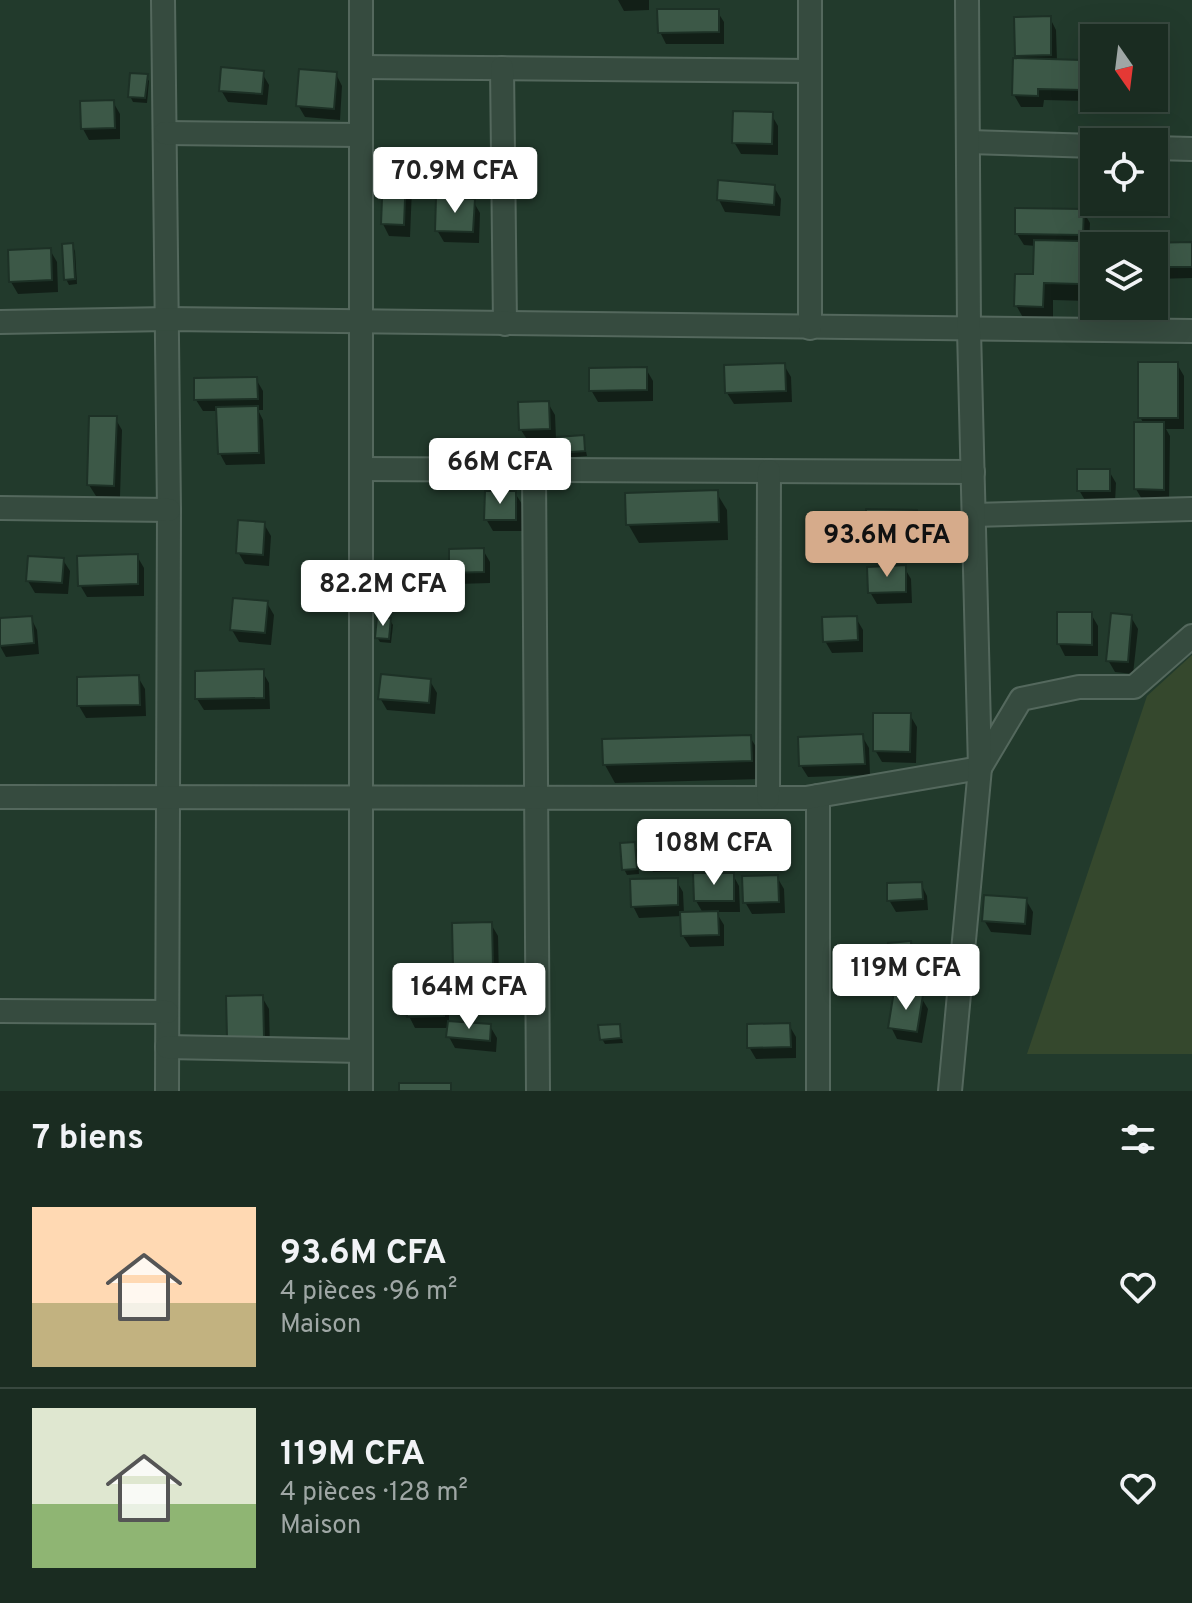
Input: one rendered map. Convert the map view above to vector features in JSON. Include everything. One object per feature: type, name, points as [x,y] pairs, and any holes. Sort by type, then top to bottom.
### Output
[{"type":"street","points":[[163,0],[169,510],[167,1091]]},
{"type":"street","points":[[361,0],[361,1091]]},
{"type":"street","points":[[810,0],[810,328]]},
{"type":"street","points":[[950,1091],[980,768],[969,330],[967,0]]},
{"type":"street","points":[[361,67],[810,71]]},
{"type":"street","points":[[502,68],[505,324]]},
{"type":"street","points":[[165,133],[361,135]]},
{"type":"street","points":[[969,142],[1080,146]]},
{"type":"street","points":[[1168,148],[1192,149]]},
{"type":"street","points":[[0,322],[168,319],[1192,331]]},
{"type":"street","points":[[361,469],[973,472]]},
{"type":"street","points":[[534,470],[538,1091]]},
{"type":"street","points":[[768,798],[769,471]]},
{"type":"street","points":[[0,508],[169,510]]},
{"type":"street","points":[[974,515],[1192,509]]},
{"type":"street","points":[[0,797],[818,796],[980,768],[1021,699],[1079,687],[1134,687],[1192,636]]},
{"type":"street","points":[[818,796],[818,1091]]},
{"type":"street","points":[[0,1011],[167,1012]]},
{"type":"street","points":[[167,1047],[361,1051]]},
{"type":"green space","points":[[1192,655],[1192,1054],[1027,1054],[1147,696]]},
{"type":"building","points":[[657,9],[719,9],[719,32],[658,33]]},
{"type":"building","points":[[1051,16],[1051,55],[1015,56],[1014,17]]},
{"type":"building","points":[[1013,58],[1080,60],[1080,90],[1038,89],[1038,96],[1012,95]]},
{"type":"building","points":[[221,67],[264,71],[262,94],[219,91]]},
{"type":"building","points":[[299,69],[337,72],[334,109],[296,106]]},
{"type":"building","points":[[130,73],[148,74],[145,98],[128,97]]},
{"type":"building","points":[[114,100],[115,128],[81,129],[80,101]]},
{"type":"building","points":[[733,111],[773,112],[772,144],[732,143]]},
{"type":"building","points":[[383,173],[406,174],[404,225],[381,224]]},
{"type":"building","points":[[718,180],[775,185],[774,205],[717,200]]},
{"type":"building","points":[[436,197],[475,199],[473,232],[435,231]]},
{"type":"building","points":[[1015,208],[1080,209],[1080,216],[1084,216],[1083,232],[1080,235],[1015,234]]},
{"type":"building","points":[[1034,240],[1080,241],[1079,284],[1044,283],[1043,307],[1014,306],[1015,274],[1033,274]]},
{"type":"building","points":[[1168,242],[1192,242],[1192,267],[1168,267]]},
{"type":"building","points":[[73,243],[75,279],[64,280],[62,244]]},
{"type":"building","points":[[51,248],[52,280],[9,282],[8,250]]},
{"type":"building","points":[[1138,362],[1178,362],[1178,418],[1138,418]]},
{"type":"building","points":[[785,363],[786,391],[725,393],[724,365]]},
{"type":"building","points":[[647,367],[647,390],[589,391],[589,368]]},
{"type":"building","points":[[257,377],[258,399],[194,400],[194,378]]},
{"type":"building","points":[[549,401],[550,429],[519,430],[518,402]]},
{"type":"building","points":[[258,406],[259,453],[218,454],[216,407]]},
{"type":"building","points":[[89,416],[117,416],[114,486],[87,485]]},
{"type":"building","points":[[1134,422],[1164,422],[1164,490],[1134,489]]},
{"type":"building","points":[[584,435],[585,451],[558,453],[557,437]]},
{"type":"building","points":[[1077,469],[1110,469],[1110,491],[1077,491]]},
{"type":"building","points":[[718,490],[719,522],[626,525],[625,493]]},
{"type":"building","points":[[485,491],[516,491],[516,520],[484,520]]},
{"type":"building","points":[[866,509],[917,510],[917,539],[866,538]]},
{"type":"building","points":[[238,520],[265,522],[263,555],[236,553]]},
{"type":"building","points":[[484,548],[484,572],[449,573],[449,549]]},
{"type":"building","points":[[138,554],[138,584],[78,586],[77,556]]},
{"type":"building","points":[[28,556],[64,558],[62,583],[26,581]]},
{"type":"building","points":[[906,565],[906,592],[868,593],[867,567]]},
{"type":"building","points":[[233,598],[268,601],[265,633],[230,630]]},
{"type":"building","points":[[1057,612],[1092,612],[1092,645],[1057,644]]},
{"type":"building","points":[[1111,613],[1132,615],[1128,662],[1106,661]]},
{"type":"building","points":[[32,616],[34,643],[0,646],[0,618]]},
{"type":"building","points":[[857,616],[858,640],[823,642],[822,617]]},
{"type":"building","points":[[377,617],[391,618],[389,639],[375,638]]},
{"type":"building","points":[[264,669],[264,698],[195,699],[195,671]]},
{"type":"building","points":[[381,674],[431,679],[429,703],[378,699]]},
{"type":"building","points":[[139,675],[140,705],[77,706],[77,677]]},
{"type":"building","points":[[873,713],[911,713],[910,752],[873,751]]},
{"type":"building","points":[[863,734],[865,764],[799,766],[798,737]]},
{"type":"building","points":[[751,735],[752,761],[603,765],[602,739]]},
{"type":"building","points":[[680,830],[680,860],[644,861],[643,831]]},
{"type":"building","points":[[635,842],[637,869],[622,870],[620,843]]},
{"type":"building","points":[[693,873],[734,873],[734,901],[694,901]]},
{"type":"building","points":[[778,875],[779,902],[743,903],[742,876]]},
{"type":"building","points":[[678,878],[678,905],[631,907],[630,879]]},
{"type":"building","points":[[922,882],[923,899],[887,901],[887,883]]},
{"type":"building","points":[[984,895],[1027,898],[1025,924],[982,921]]},
{"type":"building","points":[[718,911],[719,935],[681,936],[680,912]]},
{"type":"building","points":[[492,922],[493,966],[453,967],[452,923]]},
{"type":"building","points":[[911,941],[912,966],[890,968],[888,943]]},
{"type":"building","points":[[406,978],[443,978],[444,1016],[407,1017]]},
{"type":"building","points":[[894,991],[923,995],[917,1032],[888,1028]]},
{"type":"building","points":[[263,995],[264,1037],[227,1038],[226,996]]},
{"type":"building","points":[[448,1021],[491,1024],[490,1041],[446,1037]]},
{"type":"building","points":[[790,1023],[791,1047],[747,1048],[747,1024]]},
{"type":"building","points":[[620,1024],[621,1038],[600,1040],[598,1025]]},
{"type":"building","points":[[399,1083],[451,1083],[451,1091],[399,1091]]}]
